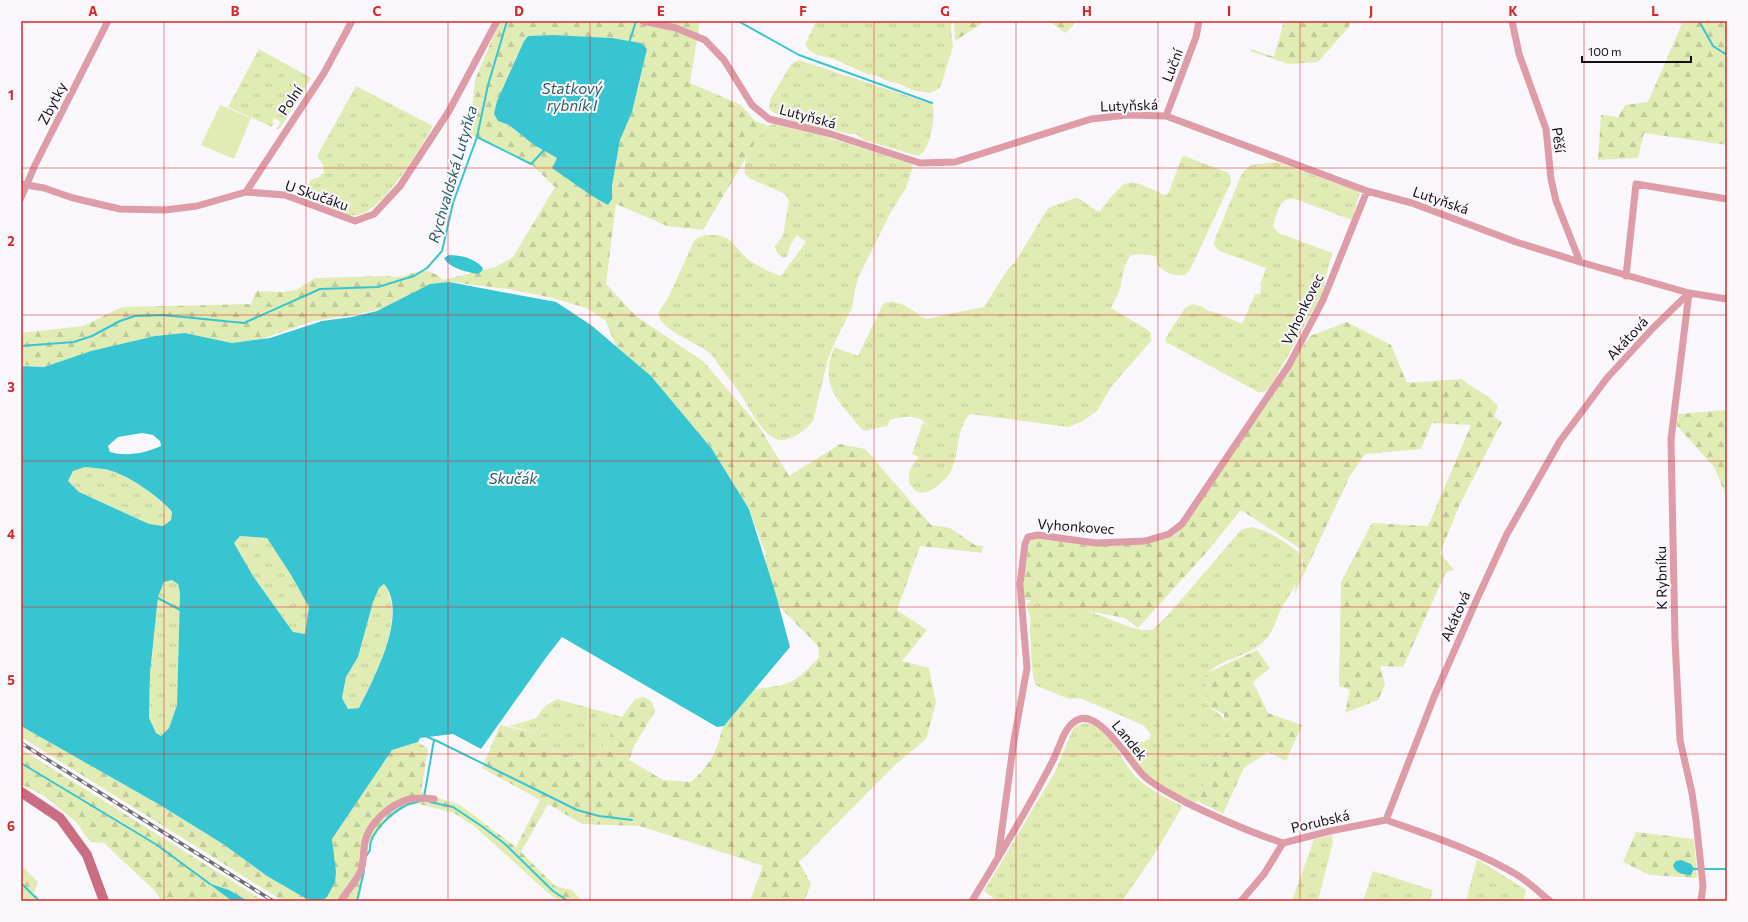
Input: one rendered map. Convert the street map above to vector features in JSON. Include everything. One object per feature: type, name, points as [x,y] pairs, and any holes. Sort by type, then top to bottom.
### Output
[{"type":"main road","points":[[21,792],[60,818],[87,855],[104,901]]},
{"type":"street","name":"Zbytky","points":[[21,198],[24,185],[108,21]]},
{"type":"street","name":"Polní","points":[[246,192],[324,73],[352,21]]},
{"type":"street","name":"U Skučáku","points":[[24,185],[44,188],[73,198],[120,209],[165,210],[197,206],[246,192],[285,194],[355,222],[374,214],[400,186],[449,111],[497,21]]},
{"type":"street","name":"Lutyňská","points":[[643,21],[676,28],[705,40],[724,60],[752,105],[769,119],[831,134],[920,163],[955,162],[1092,119],[1127,115],[1166,116],[1367,191],[1412,203],[1516,242],[1626,276],[1689,293]]},
{"type":"street","name":"Luční","points":[[1166,116],[1196,37],[1199,21]]},
{"type":"street","name":"Pěší","points":[[1512,21],[1519,54],[1546,129],[1551,179],[1556,201],[1580,262]]},
{"type":"street","points":[[1626,276],[1636,184],[1727,200]]},
{"type":"street","name":"Vyhonkovec","points":[[972,901],[998,858],[1014,740],[1027,668],[1020,584],[1025,544],[1028,537],[1038,535],[1096,543],[1145,541],[1169,534],[1182,524],[1289,365],[1323,300],[1367,191]]},
{"type":"street","points":[[1689,293],[1727,299]]},
{"type":"street","name":"Akátová","points":[[1386,820],[1434,697],[1479,594],[1507,534],[1548,461],[1560,441],[1607,378],[1652,329],[1689,293]]},
{"type":"street","name":"K Rybníku","points":[[1689,293],[1671,439],[1675,640],[1680,740],[1692,793],[1696,820],[1703,886],[1701,901]]},
{"type":"street","name":"Landek","points":[[998,858],[1052,764],[1067,729],[1074,721],[1084,719],[1096,720],[1150,782],[1226,822],[1283,843]]},
{"type":"street","points":[[341,901],[360,871],[365,842],[373,825],[390,809],[398,804],[410,799],[431,799]]},
{"type":"street","points":[[1386,820],[1450,843],[1488,859],[1519,877],[1550,901]]},
{"type":"street","name":"Porubská","points":[[1241,901],[1264,874],[1283,843],[1330,831],[1386,820]]},
{"type":"green space","points":[[500,21],[700,21],[690,83],[741,105],[755,121],[767,125],[703,230],[667,226],[616,204],[606,284],[636,316],[704,362],[758,425],[789,476],[840,444],[865,449],[931,525],[950,528],[975,545],[983,546],[982,553],[920,546],[897,610],[927,630],[902,661],[929,668],[936,703],[926,739],[895,765],[799,862],[811,884],[804,901],[750,901],[763,866],[639,826],[582,824],[548,804],[521,852],[555,886],[572,890],[582,901],[560,901],[548,893],[474,826],[454,813],[419,804],[406,806],[386,821],[369,844],[359,901],[322,901],[327,897],[333,848],[332,839],[392,750],[418,742],[428,749],[421,792],[460,805],[516,847],[540,800],[482,768],[500,725],[538,733],[553,748],[591,766],[635,699],[644,697],[652,702],[655,711],[634,746],[629,760],[663,780],[691,782],[700,774],[713,755],[724,726],[755,689],[791,682],[804,673],[819,657],[818,646],[778,605],[765,562],[766,554],[749,509],[712,449],[651,376],[616,346],[605,320],[586,308],[553,298],[508,289],[449,282],[430,284],[381,309],[354,315],[313,321],[262,339],[232,343],[186,333],[155,336],[91,351],[44,367],[21,365],[21,333],[83,326],[120,308],[251,304],[256,291],[282,292],[296,290],[315,278],[395,277],[415,272],[428,271],[443,280],[495,267],[513,257],[555,187],[532,165],[486,141],[469,134],[475,80]],"holes":[[[553,35],[612,38],[641,43],[647,49],[632,112],[620,140],[612,186],[612,199],[552,167],[557,158],[534,145],[509,125],[498,121],[501,91],[524,41],[528,36]]]},
{"type":"green space","points":[[816,21],[952,21],[951,29],[953,47],[940,88],[930,93],[915,91],[897,83],[887,81],[878,76],[867,74],[832,58],[813,53],[805,45]]},
{"type":"green space","points":[[954,21],[986,21],[955,41]]},
{"type":"green space","points":[[1049,21],[1075,21],[1073,26],[1065,33]]},
{"type":"green space","points":[[1284,21],[1352,21],[1348,28],[1318,62],[1289,64],[1250,51],[1251,49],[1274,57]]},
{"type":"green space","points":[[1681,21],[1727,21],[1727,145],[1644,133],[1638,158],[1598,160],[1601,115],[1618,117],[1625,105],[1648,102],[1681,26]]},
{"type":"green space","points":[[259,49],[311,78],[279,130],[276,129],[281,122],[274,118],[272,127],[228,107]]},
{"type":"green space","points":[[799,60],[932,104],[934,114],[932,130],[924,151],[919,155],[911,154],[864,140],[856,134],[849,134],[785,118],[769,109],[770,100],[790,66]]},
{"type":"green space","points":[[356,86],[433,126],[403,174],[383,198],[374,207],[364,213],[359,215],[351,215],[343,214],[302,195],[311,180],[319,177],[324,172],[323,165],[317,156]]},
{"type":"green space","points":[[220,105],[251,118],[234,159],[201,145]]},
{"type":"green space","points":[[773,124],[823,136],[910,163],[913,166],[906,188],[891,212],[859,276],[852,308],[828,359],[813,421],[801,433],[784,440],[774,438],[763,429],[739,392],[712,356],[665,326],[658,313],[668,298],[694,241],[699,237],[718,235],[724,237],[733,243],[750,261],[781,276],[806,242],[797,235],[790,245],[787,257],[783,258],[777,253],[775,247],[783,235],[789,201],[785,194],[749,178],[745,174],[746,161],[751,149],[766,127]]},
{"type":"green space","points":[[1184,156],[1227,172],[1230,175],[1231,182],[1191,268],[1187,273],[1177,275],[1166,272],[1159,266],[1155,256],[1131,255],[1129,258],[1124,269],[1118,294],[1111,308],[1148,330],[1151,333],[1151,341],[1111,387],[1097,411],[1083,421],[1068,427],[970,414],[961,429],[954,464],[950,472],[945,479],[933,489],[924,493],[916,491],[910,484],[909,473],[919,457],[912,454],[923,422],[929,428],[926,423],[917,418],[901,417],[890,420],[887,426],[864,431],[842,406],[830,383],[829,367],[834,347],[858,356],[883,304],[887,302],[901,304],[919,314],[921,317],[928,319],[984,307],[1008,269],[1015,262],[1048,208],[1075,198],[1080,199],[1097,211],[1100,211],[1116,191],[1128,183],[1141,185],[1164,195],[1168,194],[1182,157]]},
{"type":"green space","points":[[1277,162],[1360,192],[1352,220],[1295,199],[1285,200],[1282,203],[1273,226],[1278,233],[1333,253],[1321,296],[1270,388],[1264,392],[1258,392],[1166,342],[1165,339],[1185,308],[1193,304],[1242,324],[1255,294],[1260,294],[1260,285],[1266,268],[1219,251],[1214,245],[1215,239],[1242,173],[1251,165]]},
{"type":"green space","points":[[1347,322],[1391,345],[1407,383],[1461,379],[1490,398],[1498,406],[1494,417],[1502,422],[1460,504],[1440,553],[1454,570],[1446,572],[1403,667],[1380,666],[1385,685],[1378,700],[1345,713],[1350,690],[1339,686],[1341,582],[1372,523],[1428,526],[1471,425],[1432,423],[1421,449],[1365,454],[1350,476],[1294,595],[1296,583],[1302,571],[1303,560],[1300,556],[1301,549],[1241,510],[1205,554],[1138,628],[1125,618],[1087,611],[1046,600],[1024,600],[1024,573],[1030,540],[1033,537],[1146,543],[1175,535],[1310,336]]},
{"type":"green space","points":[[1727,410],[1727,497],[1714,467],[1677,426],[1678,414]]},
{"type":"green space","points":[[85,467],[112,471],[141,486],[166,506],[172,513],[171,520],[163,526],[149,524],[79,492],[68,481],[73,471]]},
{"type":"green space","points":[[1251,527],[1269,533],[1282,540],[1298,552],[1302,558],[1301,573],[1266,639],[1256,648],[1215,667],[1209,672],[1206,690],[1207,705],[1220,714],[1226,723],[1228,730],[1196,803],[1169,791],[1146,776],[1125,748],[1128,744],[1143,742],[1150,739],[1151,734],[1143,725],[1080,698],[1069,699],[1037,686],[1032,670],[1030,615],[1027,605],[1035,599],[1061,603],[1079,608],[1135,629],[1152,630],[1168,615],[1241,530]]},
{"type":"green space","points":[[240,536],[267,538],[291,575],[309,607],[305,635],[293,632],[253,576],[234,543]]},
{"type":"green space","points":[[172,580],[178,583],[180,593],[177,705],[169,728],[161,736],[156,733],[149,718],[150,673],[158,597],[164,582]]},
{"type":"green space","points":[[384,584],[390,597],[392,613],[386,646],[373,680],[359,708],[348,709],[342,698],[346,677],[358,657],[373,602],[379,588]]},
{"type":"green space","points":[[1257,650],[1270,668],[1253,682],[1268,713],[1302,725],[1286,761],[1268,752],[1244,768],[1223,814],[1197,801],[1228,730],[1224,714],[1208,706],[1206,701],[1205,677],[1209,672]]},
{"type":"green space","points":[[557,699],[622,717],[591,766],[553,748],[538,733],[510,726],[536,718],[544,707]]},
{"type":"green space","points":[[1085,723],[1094,726],[1109,737],[1136,777],[1151,789],[1182,807],[1154,855],[1122,901],[997,901],[984,891],[1055,772],[1073,729],[1076,726]]},
{"type":"green space","points":[[21,726],[160,805],[223,844],[267,876],[310,901],[283,901],[21,737]]},
{"type":"green space","points":[[21,749],[264,901],[248,901],[229,890],[210,884],[232,901],[161,901],[155,891],[104,843],[90,842],[77,823],[44,796],[21,784]]},
{"type":"green space","points":[[1636,832],[1694,839],[1697,878],[1650,875],[1623,862]]},
{"type":"green space","points":[[1332,835],[1333,842],[1318,901],[1292,901],[1314,839]]},
{"type":"green space","points":[[1477,859],[1526,890],[1523,901],[1466,901]]},
{"type":"green space","points":[[21,865],[38,882],[34,893],[41,901],[21,901]]},
{"type":"green space","points":[[1373,871],[1433,890],[1430,901],[1363,901]]},
{"type":"water","name":"Statkový rybník I","points":[[553,35],[612,38],[641,43],[647,49],[632,112],[620,140],[612,186],[612,199],[608,205],[592,196],[552,168],[557,158],[534,145],[509,125],[498,121],[494,114],[497,101],[524,41],[528,36]]},
{"type":"water","points":[[449,255],[463,256],[471,259],[483,268],[482,271],[478,274],[454,267],[444,258]]},
{"type":"water","name":"Skučák","points":[[449,282],[556,302],[591,325],[651,376],[712,449],[749,509],[776,595],[790,647],[724,726],[717,727],[562,637],[481,749],[453,734],[420,738],[418,742],[392,750],[332,839],[336,872],[335,882],[327,897],[322,901],[310,901],[267,876],[223,844],[160,805],[21,726],[21,366],[44,367],[91,351],[155,336],[185,333],[232,343],[270,338],[322,321],[352,317],[377,311],[430,284]],"holes":[[[142,433],[153,435],[160,441],[161,446],[136,454],[110,452],[108,446],[118,437]],[[85,467],[104,469],[121,475],[141,486],[159,499],[172,512],[171,520],[163,526],[149,524],[79,492],[68,481],[73,471]],[[240,536],[267,538],[291,575],[309,607],[305,634],[293,632],[253,576],[234,543]],[[172,580],[178,584],[180,593],[177,705],[169,728],[161,736],[156,733],[149,718],[150,673],[158,597],[164,582]],[[384,584],[391,596],[393,611],[391,628],[380,663],[359,708],[348,709],[342,698],[346,677],[358,657],[373,602],[379,588]]]},
{"type":"water","points":[[1681,860],[1691,864],[1694,869],[1691,875],[1680,873],[1674,868],[1673,865],[1676,861]]},
{"type":"water","points":[[208,883],[229,890],[248,901],[232,901]]},
{"type":"waterway","name":"Rychvaldská Lutyňka","points":[[21,346],[74,342],[92,336],[120,321],[135,316],[163,315],[244,323],[320,289],[378,287],[414,276],[427,268],[442,251],[453,203],[477,137],[488,85],[507,21]]},
{"type":"waterway","points":[[629,43],[636,21]]},
{"type":"waterway","points":[[738,21],[799,55],[932,103]]},
{"type":"waterway","points":[[1699,21],[1713,46],[1727,55]]},
{"type":"waterway","points":[[477,137],[531,164],[546,148]]},
{"type":"waterway","points":[[156,597],[182,611]]},
{"type":"waterway","points":[[424,797],[434,740],[426,736]]},
{"type":"waterway","points":[[435,740],[577,810],[599,816],[632,820]]},
{"type":"waterway","points":[[21,763],[157,845],[210,884]]},
{"type":"waterway","points":[[367,855],[370,850],[370,844],[373,837],[387,819],[399,809],[420,801]]},
{"type":"waterway","points":[[430,802],[453,807],[483,827],[505,844],[553,891],[568,901]]},
{"type":"waterway","points":[[1694,869],[1727,869]]},
{"type":"waterway","points":[[357,901],[364,871]]},
{"type":"waterway","points":[[21,883],[39,901]]},
{"type":"railway","points":[[21,743],[273,901]]}]
